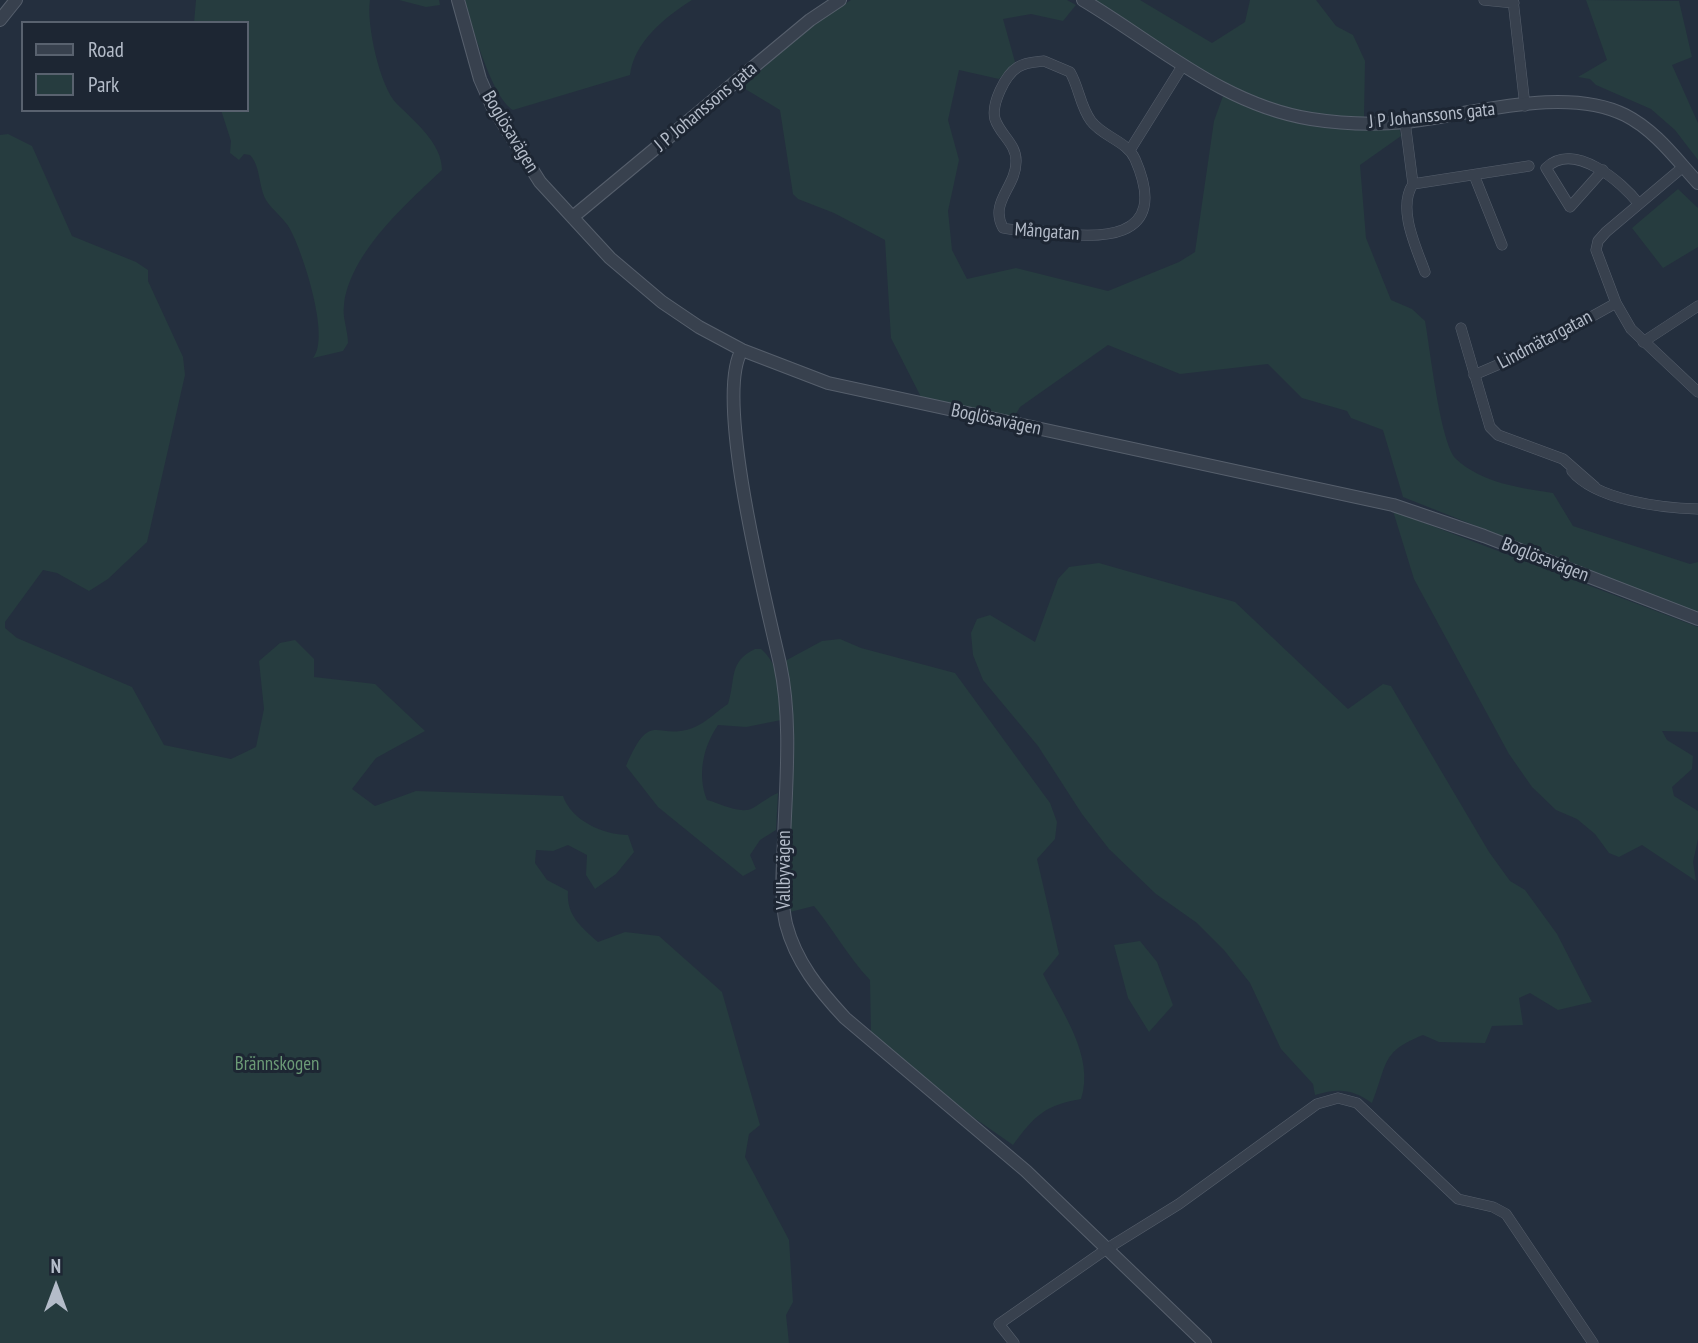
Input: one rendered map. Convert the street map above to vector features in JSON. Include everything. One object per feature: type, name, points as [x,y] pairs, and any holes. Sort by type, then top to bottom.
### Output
[{"type":"street","points":[[0,20],[16,0]]},
{"type":"street","name":"Boglösavägen","points":[[458,0],[480,79],[492,106],[540,182],[610,258],[662,302],[742,350],[828,383],[1393,505],[1484,536],[1698,619]]},
{"type":"street","name":"J P Johanssons gata","points":[[574,216],[810,20],[840,0]]},
{"type":"street","name":"J P Johanssons gata","points":[[1083,0],[1223,90],[1286,113],[1360,124],[1405,122],[1525,106],[1583,104],[1624,115],[1660,141],[1698,183]]},
{"type":"street","points":[[1484,0],[1513,1],[1525,106]]},
{"type":"street","name":"Mångatan","points":[[1044,61],[1070,72],[1091,121],[1130,150],[1139,170],[1145,201],[1140,220],[1134,227],[1114,234],[1075,235],[1003,228],[999,205],[1016,162],[1015,153],[995,121],[994,113],[1003,85],[1018,66],[1044,61]]},
{"type":"street","points":[[1130,150],[1183,65]]},
{"type":"street","points":[[1405,122],[1413,184],[1408,191],[1408,217],[1425,272]]},
{"type":"street","points":[[1603,170],[1570,207],[1546,168],[1552,163],[1578,161],[1603,170],[1639,204]]},
{"type":"street","points":[[1413,184],[1529,166]]},
{"type":"street","points":[[1683,167],[1606,232],[1596,250],[1616,303],[1631,329],[1698,392]]},
{"type":"street","points":[[1474,175],[1502,245]]},
{"type":"street","name":"Lindmätargatan","points":[[1474,375],[1530,351],[1616,303]]},
{"type":"street","points":[[1643,342],[1698,306]]},
{"type":"street","points":[[1461,328],[1485,416],[1498,435],[1563,459],[1595,487],[1654,506],[1698,509]]},
{"type":"street","name":"Vallbyvägen","points":[[742,350],[734,371],[737,435],[745,505],[782,675],[785,703],[782,901],[795,950],[820,992],[845,1018],[1026,1171],[1205,1343]]},
{"type":"street","points":[[1014,1343],[999,1324],[1108,1248],[1179,1204],[1326,1099],[1350,1100],[1366,1109],[1383,1131],[1458,1199],[1493,1207],[1506,1214],[1593,1343]]},
{"type":"green space","points":[[196,0],[370,0],[372,39],[385,84],[397,104],[432,142],[441,160],[442,170],[382,231],[357,267],[348,286],[344,305],[348,343],[343,351],[313,358],[318,348],[317,315],[308,275],[295,241],[288,225],[266,200],[254,160],[250,155],[244,154],[239,160],[230,153],[231,141],[222,112],[248,112],[248,21],[194,21]]},
{"type":"green space","points":[[399,0],[439,0],[440,5],[426,7]]},
{"type":"green space","points":[[465,0],[692,0],[671,14],[644,41],[630,75],[513,110],[505,103],[490,76]]},
{"type":"green space","points":[[851,0],[1067,0],[1076,5],[1063,21],[1031,14],[1003,19],[1015,62],[999,79],[959,70],[948,120],[959,160],[948,211],[952,250],[967,279],[1016,268],[1108,291],[1179,262],[1195,252],[1214,121],[1223,96],[1287,120],[1399,127],[1401,136],[1360,165],[1366,238],[1391,300],[1412,309],[1425,321],[1440,415],[1450,450],[1456,459],[1477,474],[1515,486],[1553,493],[1573,526],[1690,564],[1698,562],[1698,614],[1403,497],[1383,430],[1351,418],[1347,411],[1302,398],[1268,364],[1180,374],[1108,345],[1020,407],[1014,417],[922,399],[891,338],[885,240],[834,213],[798,199],[793,194],[780,110],[742,87],[813,24]]},
{"type":"green space","points":[[1091,0],[1140,0],[1212,43],[1245,22],[1250,0],[1316,0],[1336,26],[1353,35],[1365,61],[1364,118],[1327,116],[1279,107],[1244,93],[1177,56]]},
{"type":"green space","points":[[1586,0],[1679,1],[1692,57],[1672,65],[1698,123],[1698,160],[1675,130],[1651,109],[1596,85],[1590,79],[1578,77],[1607,60]]},
{"type":"green space","name":"Brännskogen","points":[[8,134],[32,146],[72,236],[136,262],[148,270],[148,281],[183,357],[185,375],[147,542],[108,579],[89,591],[57,573],[43,570],[5,622],[5,628],[17,638],[132,687],[164,745],[231,759],[256,747],[264,709],[259,661],[280,643],[295,640],[314,659],[314,677],[375,684],[425,731],[376,758],[352,789],[375,806],[416,791],[563,796],[567,805],[580,819],[608,832],[628,835],[634,852],[616,874],[595,889],[586,875],[587,855],[568,845],[553,851],[536,850],[535,863],[547,880],[568,891],[572,914],[598,942],[625,932],[659,936],[722,992],[760,1125],[749,1134],[745,1157],[789,1240],[793,1302],[786,1315],[789,1343],[0,1343],[0,135]]},
{"type":"green space","points":[[1678,189],[1698,208],[1698,247],[1663,268],[1632,228]]},
{"type":"green space","points":[[1393,511],[1698,627],[1698,732],[1662,731],[1667,740],[1693,756],[1692,769],[1672,787],[1674,796],[1698,811],[1698,839],[1693,862],[1696,881],[1642,845],[1619,857],[1609,853],[1595,834],[1577,819],[1556,810],[1532,787],[1509,754],[1414,579]]},
{"type":"green space","points":[[1099,563],[1235,602],[1348,709],[1383,684],[1391,686],[1489,852],[1510,881],[1525,890],[1557,934],[1592,1002],[1558,1010],[1530,993],[1519,998],[1523,1025],[1492,1026],[1485,1043],[1439,1042],[1423,1035],[1399,1047],[1387,1061],[1372,1103],[1345,1091],[1315,1095],[1313,1084],[1281,1049],[1250,983],[1224,950],[1197,923],[1156,894],[1109,849],[1082,814],[1038,746],[983,680],[973,655],[971,633],[977,619],[990,615],[1035,642],[1058,579],[1069,567]]},
{"type":"green space","points":[[840,639],[861,648],[955,673],[1050,803],[1057,822],[1055,839],[1037,859],[1059,954],[1043,974],[1074,1034],[1084,1067],[1084,1083],[1081,1099],[1041,1113],[1013,1145],[970,1115],[871,1033],[870,980],[814,906],[790,912],[785,661],[822,641]]},
{"type":"green space","points":[[761,649],[768,656],[776,672],[781,720],[746,727],[718,725],[705,752],[702,771],[707,800],[730,808],[748,810],[778,793],[776,830],[760,840],[750,855],[756,869],[743,876],[658,807],[626,766],[642,737],[649,732],[682,731],[695,727],[728,704],[734,672],[746,654]]},
{"type":"green space","points":[[1140,941],[1157,962],[1173,1005],[1149,1032],[1128,998],[1114,945]]}]
